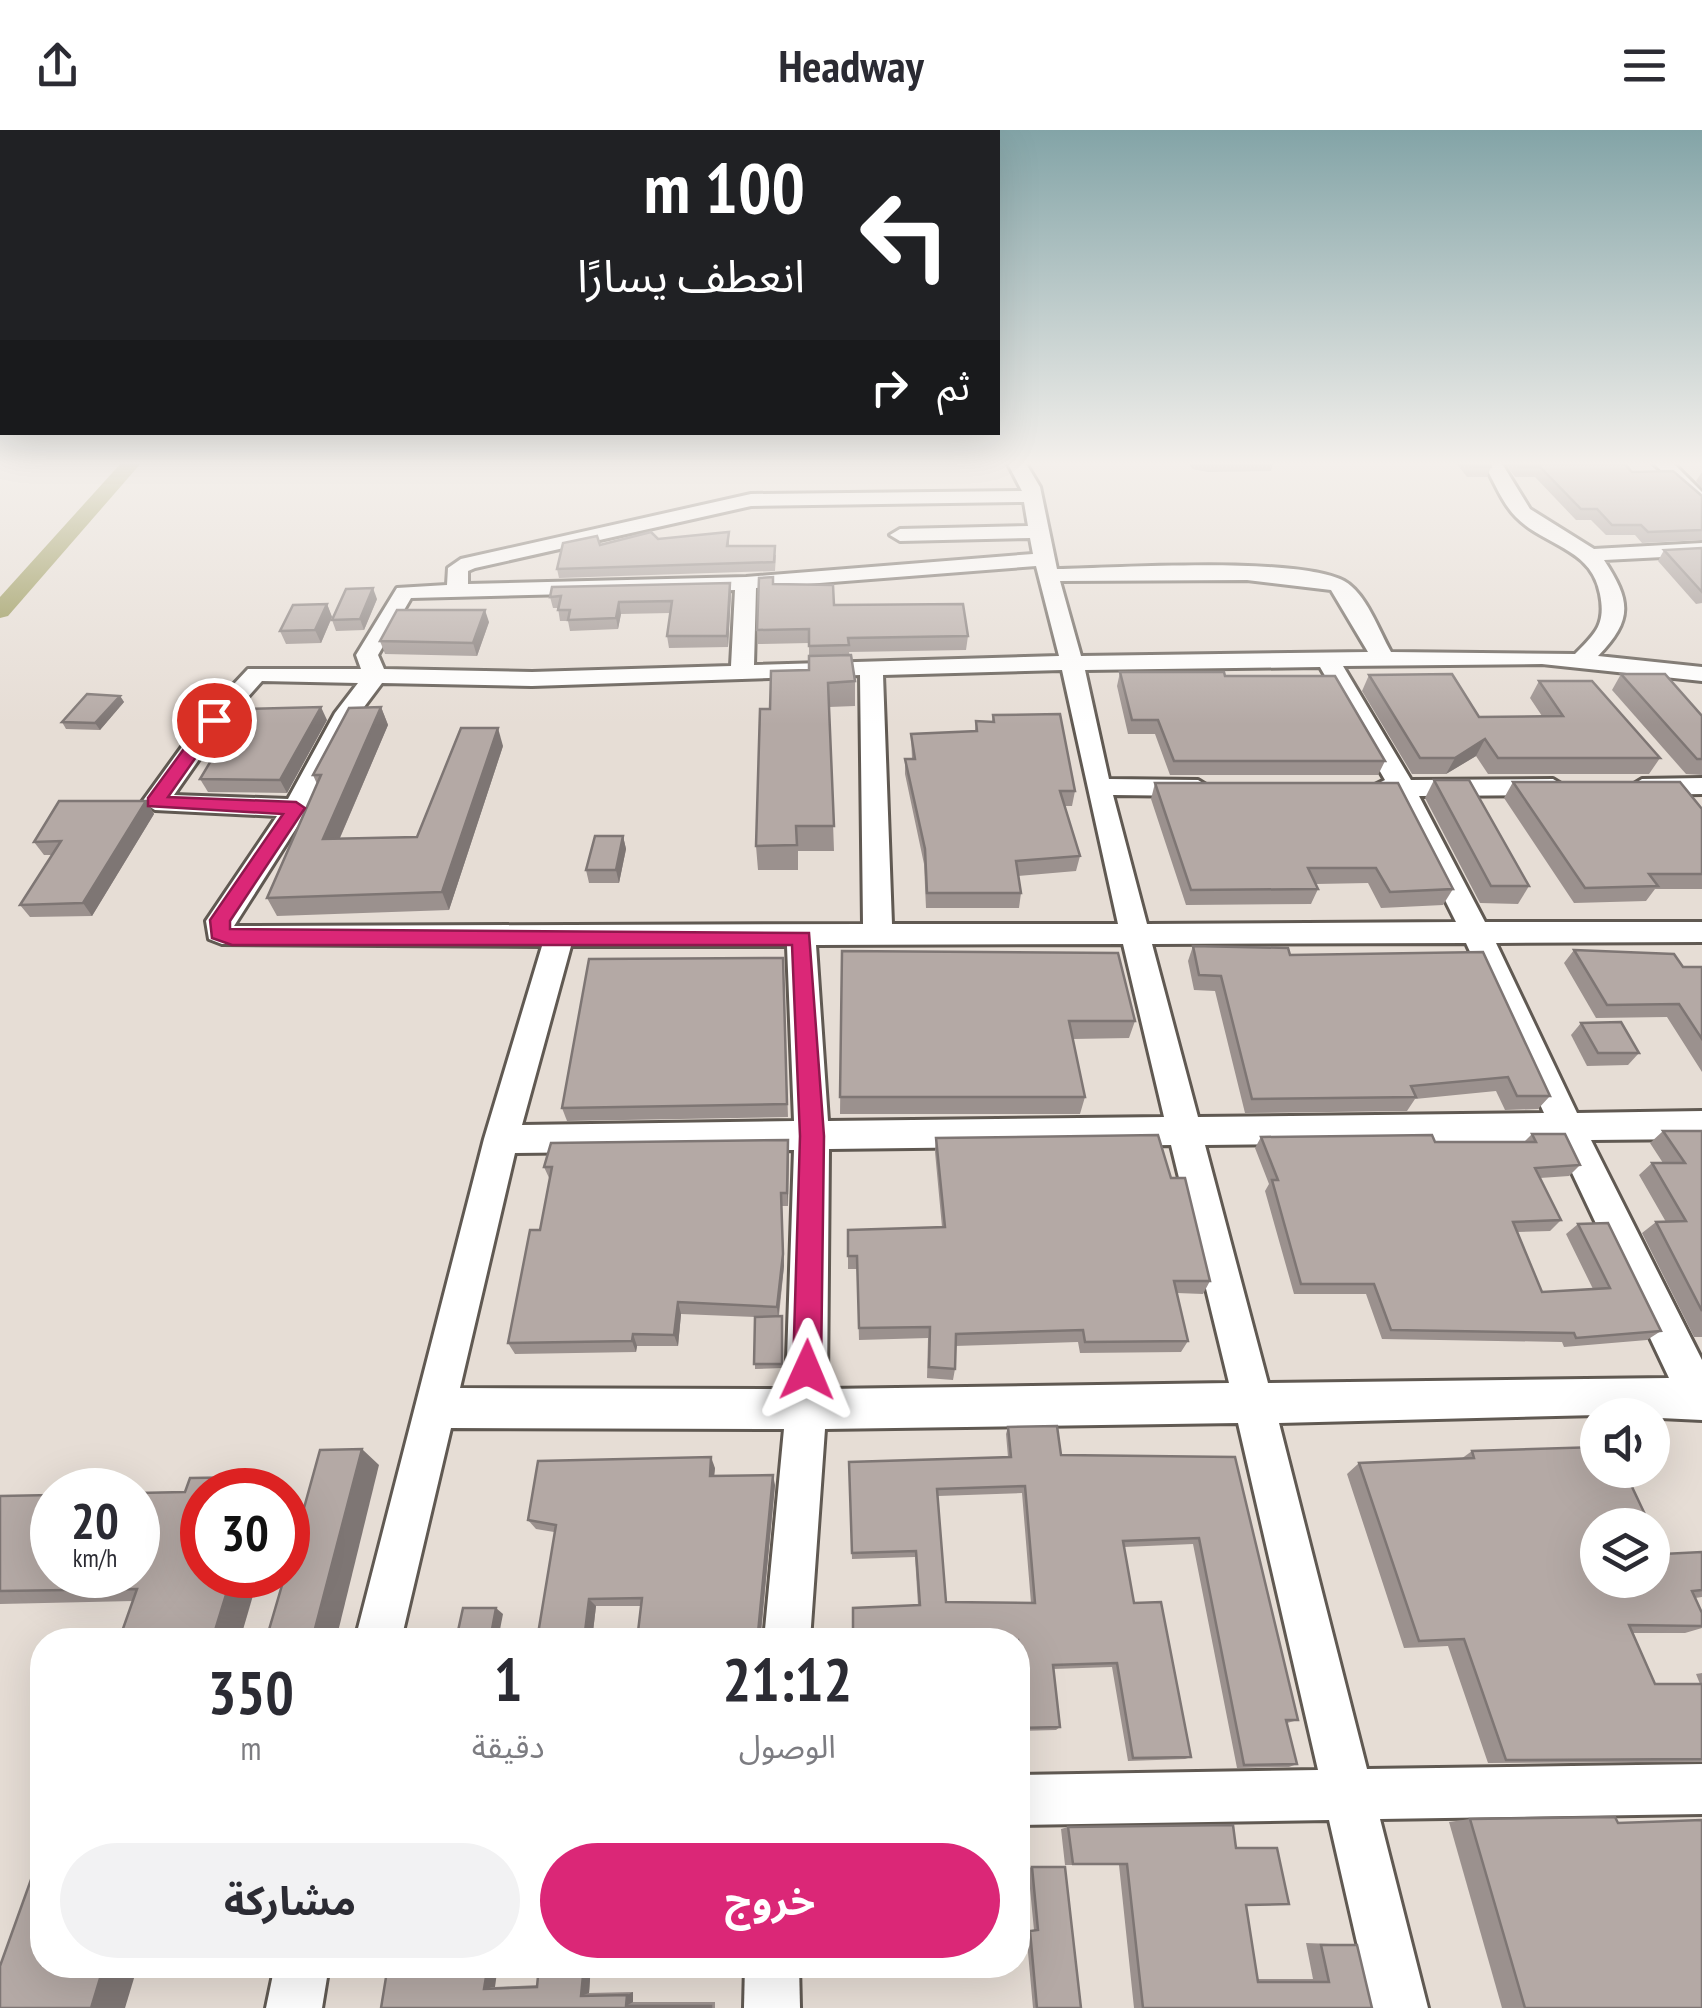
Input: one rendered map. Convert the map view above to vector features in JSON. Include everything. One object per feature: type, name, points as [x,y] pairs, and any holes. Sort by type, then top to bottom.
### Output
[{"type":"street","points":[[457,591],[458,568],[533,550]]},
{"type":"street","points":[[902,550],[904,570]]},
{"type":"street","points":[[1043,550],[1400,2008]]},
{"type":"street","points":[[1574,658],[1609,632],[1614,616],[1608,584],[1590,555],[1581,550]]},
{"type":"street","points":[[1590,555],[1690,550]]},
{"type":"street","points":[[375,676],[367,655],[398,597],[414,591],[746,583],[904,570],[1047,567],[1323,580],[1343,592],[1383,658]]},
{"type":"street","points":[[742,673],[746,583]]},
{"type":"street","points":[[1574,658],[1598,691]]},
{"type":"street","points":[[296,808],[155,802],[214,720],[256,674],[532,679],[1072,662],[1574,658],[1702,674]]},
{"type":"street","points":[[436,1408],[806,1409],[1701,1398],[1564,1126],[1480,936],[1363,709],[1326,659]]},
{"type":"street","points":[[872,668],[878,936]]},
{"type":"street","points":[[375,676],[346,713],[296,808],[220,920],[219,932],[232,937],[802,938],[1702,932]]},
{"type":"street","points":[[1656,760],[1690,786],[1702,816]]},
{"type":"street","points":[[1623,787],[1690,786]]},
{"type":"street","points":[[1098,787],[1232,788]]},
{"type":"street","points":[[1364,788],[1586,787]]},
{"type":"street","points":[[381,1628],[501,1140],[559,937]]},
{"type":"street","points":[[789,1628],[806,1409],[812,1136],[802,938]]},
{"type":"street","points":[[501,1140],[989,1137],[1182,1130],[1702,1125]]},
{"type":"street","points":[[1030,1800],[1348,1798],[1702,1789]]},
{"type":"street","points":[[294,2008],[300,1978]]},
{"type":"street","points":[[772,1978],[772,2008]]},
{"type":"building","points":[[561,550],[775,550],[774,562],[557,569]]},
{"type":"building","points":[[1664,550],[1702,550],[1702,592]]},
{"type":"building","points":[[773,577],[773,584],[833,585],[834,605],[963,604],[968,636],[848,638],[849,645],[809,646],[809,629],[757,630],[759,578]]},
{"type":"building","points":[[730,583],[727,636],[667,636],[672,601],[619,602],[616,618],[568,620],[570,610],[558,610],[561,596],[550,597],[552,587]]},
{"type":"building","points":[[373,588],[360,619],[332,620],[346,589]]},
{"type":"building","points":[[327,604],[315,630],[280,631],[293,605]]},
{"type":"building","points":[[397,610],[485,610],[473,643],[380,641]]},
{"type":"building","points":[[851,655],[855,681],[828,683],[834,826],[796,826],[797,845],[756,846],[760,709],[770,709],[771,671],[809,670],[809,656]]},
{"type":"building","points":[[1120,672],[1335,676],[1385,761],[1174,761],[1158,720],[1132,720]]},
{"type":"building","points":[[1452,674],[1479,717],[1563,716],[1539,681],[1592,681],[1660,758],[1498,758],[1485,739],[1455,758],[1420,758],[1369,675]]},
{"type":"building","points":[[1621,674],[1665,674],[1702,716],[1702,759],[1697,759]]},
{"type":"building","points":[[87,694],[120,696],[95,723],[62,722]]},
{"type":"building","points":[[321,707],[280,780],[200,779],[242,709]]},
{"type":"building","points":[[381,707],[323,839],[417,837],[461,728],[498,728],[442,892],[267,898],[321,775],[313,775],[349,708]]},
{"type":"building","points":[[1060,714],[1075,791],[1060,791],[1080,856],[1016,861],[1021,893],[927,893],[925,849],[905,759],[915,759],[911,734],[977,731],[976,721],[994,722],[993,715]]},
{"type":"building","points":[[1434,780],[1469,780],[1529,886],[1491,886]]},
{"type":"building","points":[[1513,782],[1680,782],[1702,809],[1702,874],[1649,874],[1658,886],[1585,888]]},
{"type":"building","points":[[1155,783],[1398,783],[1453,889],[1390,892],[1376,868],[1308,868],[1318,889],[1191,890]]},
{"type":"building","points":[[59,801],[146,801],[83,903],[20,905],[61,841],[34,842]]},
{"type":"building","points":[[595,836],[623,836],[616,870],[586,870]]},
{"type":"building","points":[[1193,946],[1288,948],[1290,955],[1483,952],[1550,1096],[1517,1096],[1508,1077],[1411,1086],[1416,1097],[1252,1099],[1221,976],[1199,975]]},
{"type":"building","points":[[1574,950],[1674,954],[1683,967],[1702,967],[1702,1039],[1679,1004],[1607,1005]]},
{"type":"building","points":[[842,951],[1118,953],[1135,1021],[1069,1021],[1085,1097],[840,1097]]},
{"type":"building","points":[[783,958],[787,1104],[562,1108],[589,959]]},
{"type":"building","points":[[1621,1022],[1639,1053],[1598,1053],[1581,1023]]},
{"type":"building","points":[[1663,1131],[1702,1131],[1702,1311],[1656,1222],[1686,1221],[1652,1163],[1685,1163]]},
{"type":"building","points":[[1532,1134],[1565,1134],[1580,1165],[1535,1168],[1561,1220],[1513,1222],[1542,1292],[1610,1288],[1578,1224],[1608,1223],[1661,1331],[1576,1338],[1574,1333],[1391,1330],[1374,1284],[1301,1284],[1272,1180],[1278,1180],[1261,1137],[1432,1135],[1435,1142],[1536,1142]]},
{"type":"building","points":[[1158,1135],[1171,1178],[1185,1178],[1210,1281],[1174,1281],[1188,1341],[1085,1342],[1083,1330],[956,1334],[955,1369],[929,1367],[930,1327],[859,1328],[857,1256],[848,1256],[848,1230],[945,1227],[936,1138]]},
{"type":"building","points":[[788,1140],[787,1193],[781,1193],[783,1254],[777,1307],[678,1302],[674,1335],[633,1334],[632,1341],[508,1343],[530,1230],[540,1230],[552,1167],[544,1167],[551,1143]]},
{"type":"building","points":[[782,1316],[782,1364],[754,1364],[755,1317]]},
{"type":"building","points":[[1057,1426],[1061,1455],[1235,1457],[1298,1720],[1286,1720],[1297,1764],[1244,1765],[1199,1538],[1123,1541],[1134,1603],[1161,1602],[1191,1757],[1133,1758],[1117,1663],[1053,1665],[1060,1727],[1030,1728],[1030,1628],[853,1628],[853,1608],[920,1605],[916,1551],[852,1553],[849,1462],[1011,1457],[1008,1427]],"holes":[[[1025,1486],[1035,1603],[946,1602],[937,1489]]]},
{"type":"building","points":[[1580,1448],[1580,1488],[1633,1488],[1642,1508],[1580,1508],[1580,1598],[1670,1598],[1670,1554],[1702,1552],[1702,1590],[1692,1591],[1702,1613],[1702,1626],[1629,1625],[1655,1684],[1702,1684],[1702,1759],[1506,1760],[1464,1639],[1419,1641],[1359,1463],[1474,1458],[1472,1451]]},
{"type":"building","points":[[362,1449],[315,1628],[270,1628],[278,1598],[310,1598],[310,1486],[320,1450]]},
{"type":"building","points":[[711,1457],[710,1476],[773,1475],[758,1628],[638,1628],[642,1598],[589,1599],[585,1628],[539,1628],[556,1525],[528,1520],[538,1461]]},
{"type":"building","points":[[180,1492],[180,1598],[225,1598],[216,1628],[123,1628],[134,1598],[160,1598],[160,1493]]},
{"type":"building","points":[[30,1495],[30,1591],[0,1591],[0,1496]]},
{"type":"building","points":[[463,1608],[496,1608],[492,1628],[459,1628]]},
{"type":"building","points":[[1615,1817],[1618,1823],[1702,1820],[1702,2008],[1525,2008],[1470,1819]]},
{"type":"building","points":[[1233,1825],[1236,1848],[1277,1848],[1289,1904],[1246,1905],[1258,1982],[1329,1982],[1321,1945],[1357,1945],[1372,2008],[1143,2008],[1127,1864],[1073,1864],[1068,1827]]},
{"type":"building","points":[[1032,1867],[1065,1867],[1081,2008],[1037,2008],[1030,1931],[1038,1930]]},
{"type":"building","points":[[30,1882],[30,1978],[100,1978],[91,2008],[0,2008],[0,1966]]},
{"type":"building","points":[[386,1978],[486,1978],[484,1989],[537,1987],[538,1978],[583,1978],[581,1996],[627,1995],[626,2006],[711,2006],[711,2008],[381,2008]]},
{"type":"waterway","points":[[0,611],[55,550]]},
{"type":"route","points":[[214,720],[155,802],[174,806],[296,808],[220,920],[219,932],[232,937],[802,938],[812,1136],[807,1370]]}]
